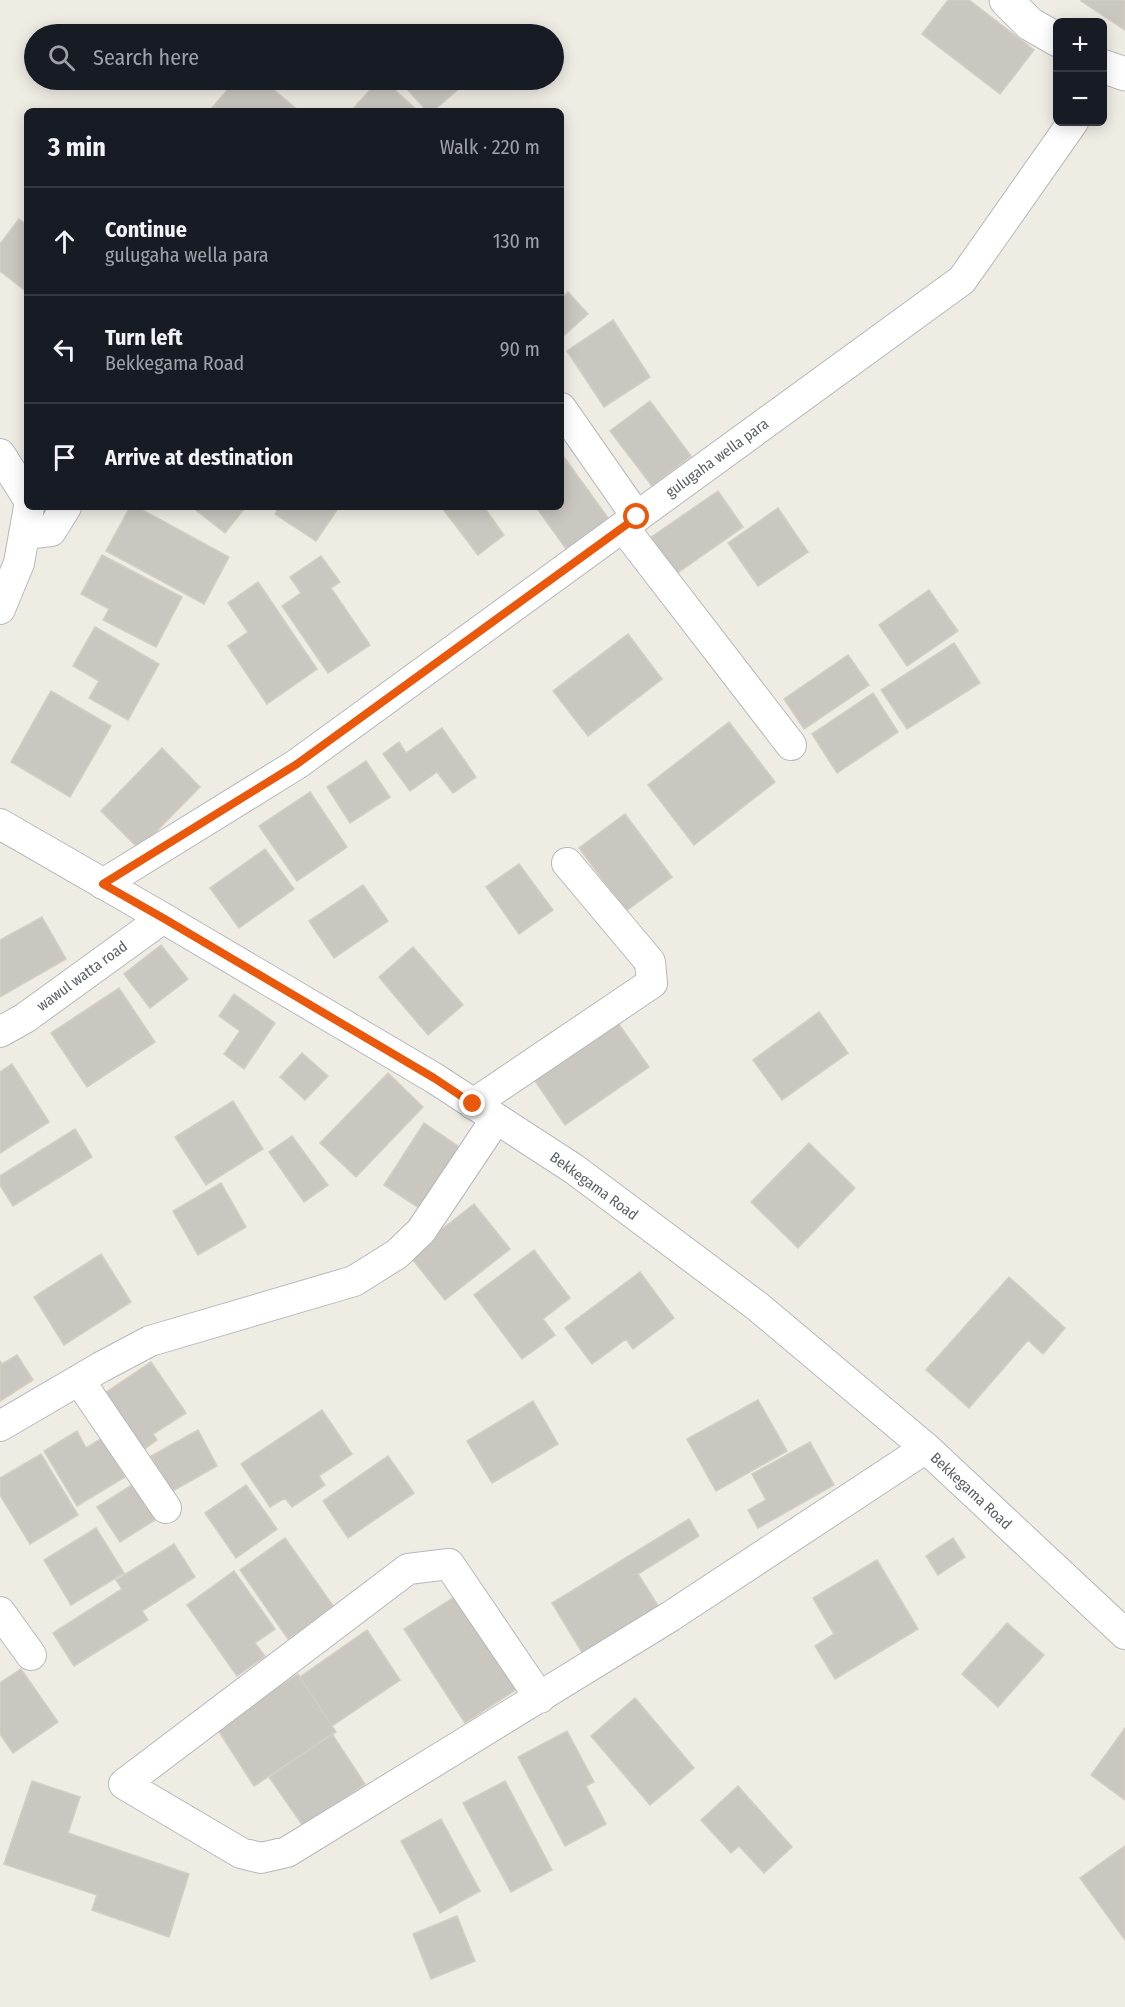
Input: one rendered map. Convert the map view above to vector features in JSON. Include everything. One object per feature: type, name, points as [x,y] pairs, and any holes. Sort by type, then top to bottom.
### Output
[{"type":"street","points":[[1006,0],[1030,24],[1053,37]]},
{"type":"street","name":"gulugaha wella para","points":[[103,884],[297,764],[962,280],[1070,126]]},
{"type":"street","points":[[564,413],[630,522],[791,745]]},
{"type":"street","points":[[0,454],[24,492]]},
{"type":"street","points":[[0,609],[19,563],[27,520],[51,531],[64,510]]},
{"type":"street","name":"Bekkegama Road","points":[[0,824],[434,1078],[574,1169],[757,1306],[926,1448],[1125,1634]]},
{"type":"street","points":[[0,1426],[150,1341],[354,1281],[397,1254],[421,1231],[484,1111],[651,983],[650,962],[567,863]]},
{"type":"street","name":"wawul watta road","points":[[0,1032],[25,1018],[163,918]]},
{"type":"street","points":[[79,1380],[166,1508]]},
{"type":"street","points":[[540,1698],[449,1564],[408,1569],[124,1784],[241,1853],[261,1858],[287,1852],[540,1698],[671,1616],[926,1448]]},
{"type":"street","points":[[0,1612],[31,1655]]},
{"type":"building","points":[[948,0],[969,0],[1034,50],[1000,94],[922,34]]},
{"type":"building","points":[[1125,0],[1125,30],[1107,18],[1081,1]]},
{"type":"building","points":[[227,90],[274,90],[295,108],[212,108]]},
{"type":"building","points":[[370,90],[395,90],[415,108],[354,108]]},
{"type":"building","points":[[408,90],[457,90],[436,108],[424,108]]},
{"type":"building","points":[[19,219],[24,223],[24,290],[0,271],[0,244]]},
{"type":"building","points":[[568,292],[588,314],[564,335],[564,296]]},
{"type":"building","points":[[613,320],[650,377],[604,407],[567,351]]},
{"type":"building","points":[[650,401],[691,456],[652,486],[610,431]]},
{"type":"building","points":[[564,457],[611,522],[569,553],[538,510],[564,510]]},
{"type":"building","points":[[718,491],[743,527],[676,574],[650,538]]},
{"type":"building","points":[[778,508],[808,552],[758,586],[728,543]]},
{"type":"building","points":[[128,510],[143,510],[229,557],[204,604],[106,551]]},
{"type":"building","points":[[196,510],[243,510],[225,533]]},
{"type":"building","points":[[277,510],[337,510],[316,541],[275,514]]},
{"type":"building","points":[[444,510],[486,510],[504,535],[478,555]]},
{"type":"building","points":[[102,555],[182,597],[156,647],[103,620],[109,609],[81,594]]},
{"type":"building","points":[[321,556],[340,582],[331,588],[370,645],[328,673],[282,606],[301,593],[290,577]]},
{"type":"building","points":[[258,582],[317,669],[267,704],[228,646],[248,632],[228,603]]},
{"type":"building","points":[[929,590],[958,631],[907,666],[879,625]]},
{"type":"building","points":[[95,627],[159,664],[128,720],[89,698],[99,681],[73,666]]},
{"type":"building","points":[[628,634],[662,679],[588,736],[553,691]]},
{"type":"building","points":[[954,643],[980,683],[907,729],[881,690]]},
{"type":"building","points":[[848,655],[869,685],[804,729],[784,699]]},
{"type":"building","points":[[51,691],[111,726],[70,797],[11,762]]},
{"type":"building","points":[[873,693],[898,732],[837,773],[812,734]]},
{"type":"building","points":[[729,722],[775,782],[694,845],[648,785]]},
{"type":"building","points":[[442,728],[476,777],[453,793],[437,772],[410,791],[383,754],[399,742],[406,753]]},
{"type":"building","points":[[162,748],[200,787],[139,849],[101,811]]},
{"type":"building","points":[[366,761],[390,797],[350,823],[327,787]]},
{"type":"building","points":[[310,792],[347,847],[297,881],[259,826]]},
{"type":"building","points":[[625,814],[672,877],[626,911],[579,848]]},
{"type":"building","points":[[265,849],[294,889],[239,928],[210,888]]},
{"type":"building","points":[[519,864],[553,910],[519,934],[486,887]]},
{"type":"building","points":[[363,885],[388,921],[334,958],[309,921]]},
{"type":"building","points":[[42,917],[66,959],[0,997],[0,940]]},
{"type":"building","points":[[161,945],[188,979],[150,1008],[124,974]]},
{"type":"building","points":[[413,947],[463,1005],[428,1035],[379,977]]},
{"type":"building","points":[[119,988],[155,1042],[87,1087],[51,1033]]},
{"type":"building","points":[[234,994],[275,1023],[244,1069],[224,1054],[240,1031],[219,1016]]},
{"type":"building","points":[[819,1012],[848,1053],[782,1100],[753,1060]]},
{"type":"building","points":[[616,1020],[649,1067],[565,1125],[533,1078]]},
{"type":"building","points":[[302,1053],[328,1076],[305,1100],[280,1077]]},
{"type":"building","points":[[12,1064],[49,1122],[0,1153],[0,1072]]},
{"type":"building","points":[[388,1073],[423,1107],[356,1177],[320,1143]]},
{"type":"building","points":[[233,1101],[263,1149],[206,1185],[175,1137]]},
{"type":"building","points":[[424,1123],[461,1148],[422,1210],[384,1185]]},
{"type":"building","points":[[75,1129],[92,1157],[13,1206],[0,1185],[0,1176]]},
{"type":"building","points":[[292,1136],[328,1185],[304,1202],[269,1152]]},
{"type":"building","points":[[809,1143],[855,1188],[798,1248],[751,1202]]},
{"type":"building","points":[[221,1183],[246,1227],[198,1255],[173,1211]]},
{"type":"building","points":[[474,1204],[510,1249],[445,1300],[409,1255]]},
{"type":"building","points":[[534,1250],[570,1298],[543,1319],[555,1335],[522,1359],[474,1295]]},
{"type":"building","points":[[101,1254],[131,1302],[64,1345],[34,1297]]},
{"type":"building","points":[[640,1272],[674,1318],[633,1349],[626,1339],[592,1364],[565,1328]]},
{"type":"building","points":[[1009,1277],[1065,1328],[1043,1354],[1028,1340],[969,1408],[926,1370]]},
{"type":"building","points":[[17,1355],[33,1380],[0,1401],[0,1361],[2,1364]]},
{"type":"building","points":[[151,1362],[186,1413],[153,1434],[157,1440],[140,1452],[102,1395]]},
{"type":"building","points":[[758,1400],[787,1451],[716,1491],[687,1439]]},
{"type":"building","points":[[533,1401],[558,1444],[492,1483],[467,1441]]},
{"type":"building","points":[[322,1410],[352,1454],[319,1476],[325,1485],[292,1507],[285,1498],[270,1507],[241,1464]]},
{"type":"building","points":[[198,1430],[217,1466],[171,1492],[151,1456]]},
{"type":"building","points":[[77,1431],[86,1448],[102,1438],[125,1477],[77,1506],[44,1451]]},
{"type":"building","points":[[810,1442],[834,1485],[758,1528],[748,1510],[766,1500],[752,1474]]},
{"type":"building","points":[[41,1454],[78,1515],[30,1544],[0,1495],[0,1478]]},
{"type":"building","points":[[388,1456],[414,1493],[348,1538],[323,1501]]},
{"type":"building","points":[[135,1483],[158,1518],[120,1542],[97,1507]]},
{"type":"building","points":[[246,1485],[277,1529],[236,1558],[205,1513]]},
{"type":"building","points":[[689,1519],[699,1536],[638,1574],[659,1607],[583,1654],[552,1603]]},
{"type":"building","points":[[96,1528],[124,1573],[71,1605],[44,1560]]},
{"type":"building","points":[[285,1538],[334,1607],[288,1639],[240,1570]]},
{"type":"building","points":[[953,1538],[965,1557],[938,1575],[926,1556]]},
{"type":"building","points":[[174,1544],[195,1577],[142,1611],[148,1620],[74,1666],[53,1633],[122,1589],[116,1580]]},
{"type":"building","points":[[877,1560],[918,1629],[835,1679],[815,1646],[834,1634],[813,1598]]},
{"type":"building","points":[[234,1571],[275,1629],[255,1643],[265,1656],[237,1676],[187,1605]]},
{"type":"building","points":[[456,1596],[517,1689],[465,1723],[404,1629]]},
{"type":"building","points":[[1007,1623],[1044,1655],[998,1707],[962,1674]]},
{"type":"building","points":[[367,1630],[400,1680],[332,1726],[300,1677]]},
{"type":"building","points":[[21,1669],[58,1722],[13,1753],[0,1734],[0,1683]]},
{"type":"building","points":[[298,1674],[336,1732],[254,1786],[216,1727]]},
{"type":"building","points":[[635,1698],[694,1768],[650,1805],[591,1736]]},
{"type":"building","points":[[1125,1728],[1125,1800],[1091,1775]]},
{"type":"building","points":[[567,1731],[594,1782],[586,1786],[606,1824],[565,1846],[518,1757]]},
{"type":"building","points":[[332,1734],[365,1784],[303,1826],[269,1777]]},
{"type":"building","points":[[32,1781],[80,1797],[68,1833],[189,1874],[169,1937],[92,1910],[97,1895],[4,1864]]},
{"type":"building","points":[[505,1781],[552,1870],[511,1892],[463,1803]]},
{"type":"building","points":[[738,1786],[792,1847],[764,1873],[739,1846],[731,1853],[701,1820]]},
{"type":"building","points":[[441,1819],[480,1891],[440,1913],[401,1841]]},
{"type":"building","points":[[1125,1846],[1125,1940],[1080,1878]]},
{"type":"building","points":[[457,1916],[475,1961],[431,1979],[413,1934]]},
{"type":"route","points":[[473,1104],[434,1078],[103,884],[297,764],[637,517]]}]
